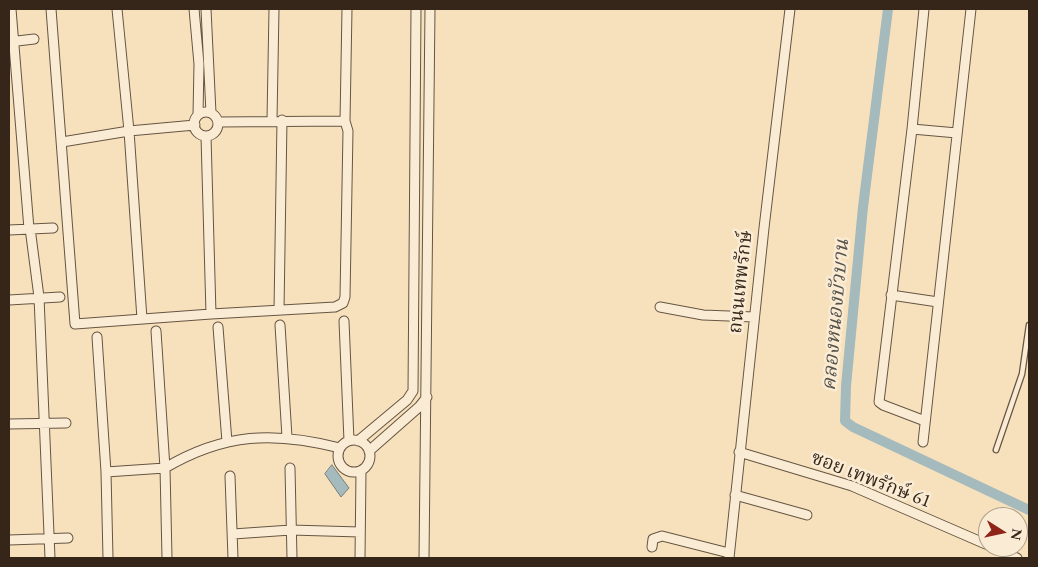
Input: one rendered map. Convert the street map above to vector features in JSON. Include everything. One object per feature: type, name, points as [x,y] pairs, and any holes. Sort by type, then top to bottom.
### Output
[{"type":"street","points":[[10,9],[11,42],[30,229],[39,297],[50,558]]},
{"type":"street","points":[[51,9],[75,324],[335,307],[343,303],[348,131],[344,121],[347,9]]},
{"type":"street","points":[[117,9],[129,131],[142,319]]},
{"type":"street","points":[[194,9],[198,64],[198,115],[195,125],[200,134],[206,136],[215,131],[218,122]]},
{"type":"street","points":[[206,9],[211,113],[218,122]]},
{"type":"street","points":[[272,120],[274,9]]},
{"type":"street","points":[[106,472],[165,468],[189,454],[227,442],[255,437],[287,437],[340,448],[353,441],[407,400],[413,391],[416,9]]},
{"type":"street","points":[[424,558],[430,9]]},
{"type":"street","name":"ถนนเทพรักษ์","points":[[729,556],[754,317],[790,9]]},
{"type":"street","points":[[924,9],[912,130],[879,402],[883,406],[925,421]]},
{"type":"street","points":[[923,442],[971,9]]},
{"type":"street","points":[[11,42],[34,39]]},
{"type":"street","points":[[415,87],[429,87]]},
{"type":"street","points":[[198,115],[204,112],[211,113]]},
{"type":"street","points":[[218,122],[272,120],[344,121]]},
{"type":"street","points":[[279,310],[282,120]]},
{"type":"street","points":[[62,142],[129,131],[195,125]]},
{"type":"street","points":[[912,130],[957,134]]},
{"type":"street","points":[[206,136],[211,314]]},
{"type":"street","points":[[9,230],[52,228]]},
{"type":"street","points":[[891,295],[938,302]]},
{"type":"street","points":[[9,300],[60,297]]},
{"type":"street","points":[[660,307],[703,315],[754,317]]},
{"type":"street","points":[[344,321],[353,441]]},
{"type":"street","points":[[280,325],[287,437]]},
{"type":"street","points":[[218,327],[227,442]]},
{"type":"street","points":[[156,331],[165,468],[167,558]]},
{"type":"street","points":[[97,337],[106,472],[108,558]]},
{"type":"street","points":[[413,391],[427,397]]},
{"type":"street","points":[[369,451],[419,407],[427,397]]},
{"type":"street","points":[[9,424],[66,423]]},
{"type":"street","points":[[340,448],[338,458],[342,468],[350,472],[361,471],[368,464],[369,451],[364,444],[353,441]]},
{"type":"street","name":"ซอย เทพรักษ์ 61","points":[[739,452],[852,486],[978,541]]},
{"type":"street","points":[[290,468],[292,558]]},
{"type":"street","points":[[360,558],[361,471]]},
{"type":"street","points":[[230,476],[233,558]]},
{"type":"street","points":[[735,495],[807,515]]},
{"type":"street","points":[[232,534],[291,530],[360,532]]},
{"type":"street","points":[[652,546],[653,539],[662,536],[729,556]]},
{"type":"street","points":[[9,540],[68,538]]},
{"type":"lane","points":[[996,450],[1022,374],[1029,325]]},
{"type":"shaded area","points":[[332,465],[349,488],[341,497],[325,474]]},
{"type":"waterway","name":"คลองหนองบัวบาน","points":[[888,9],[863,207],[846,386],[845,421],[853,427],[1029,510]]}]
